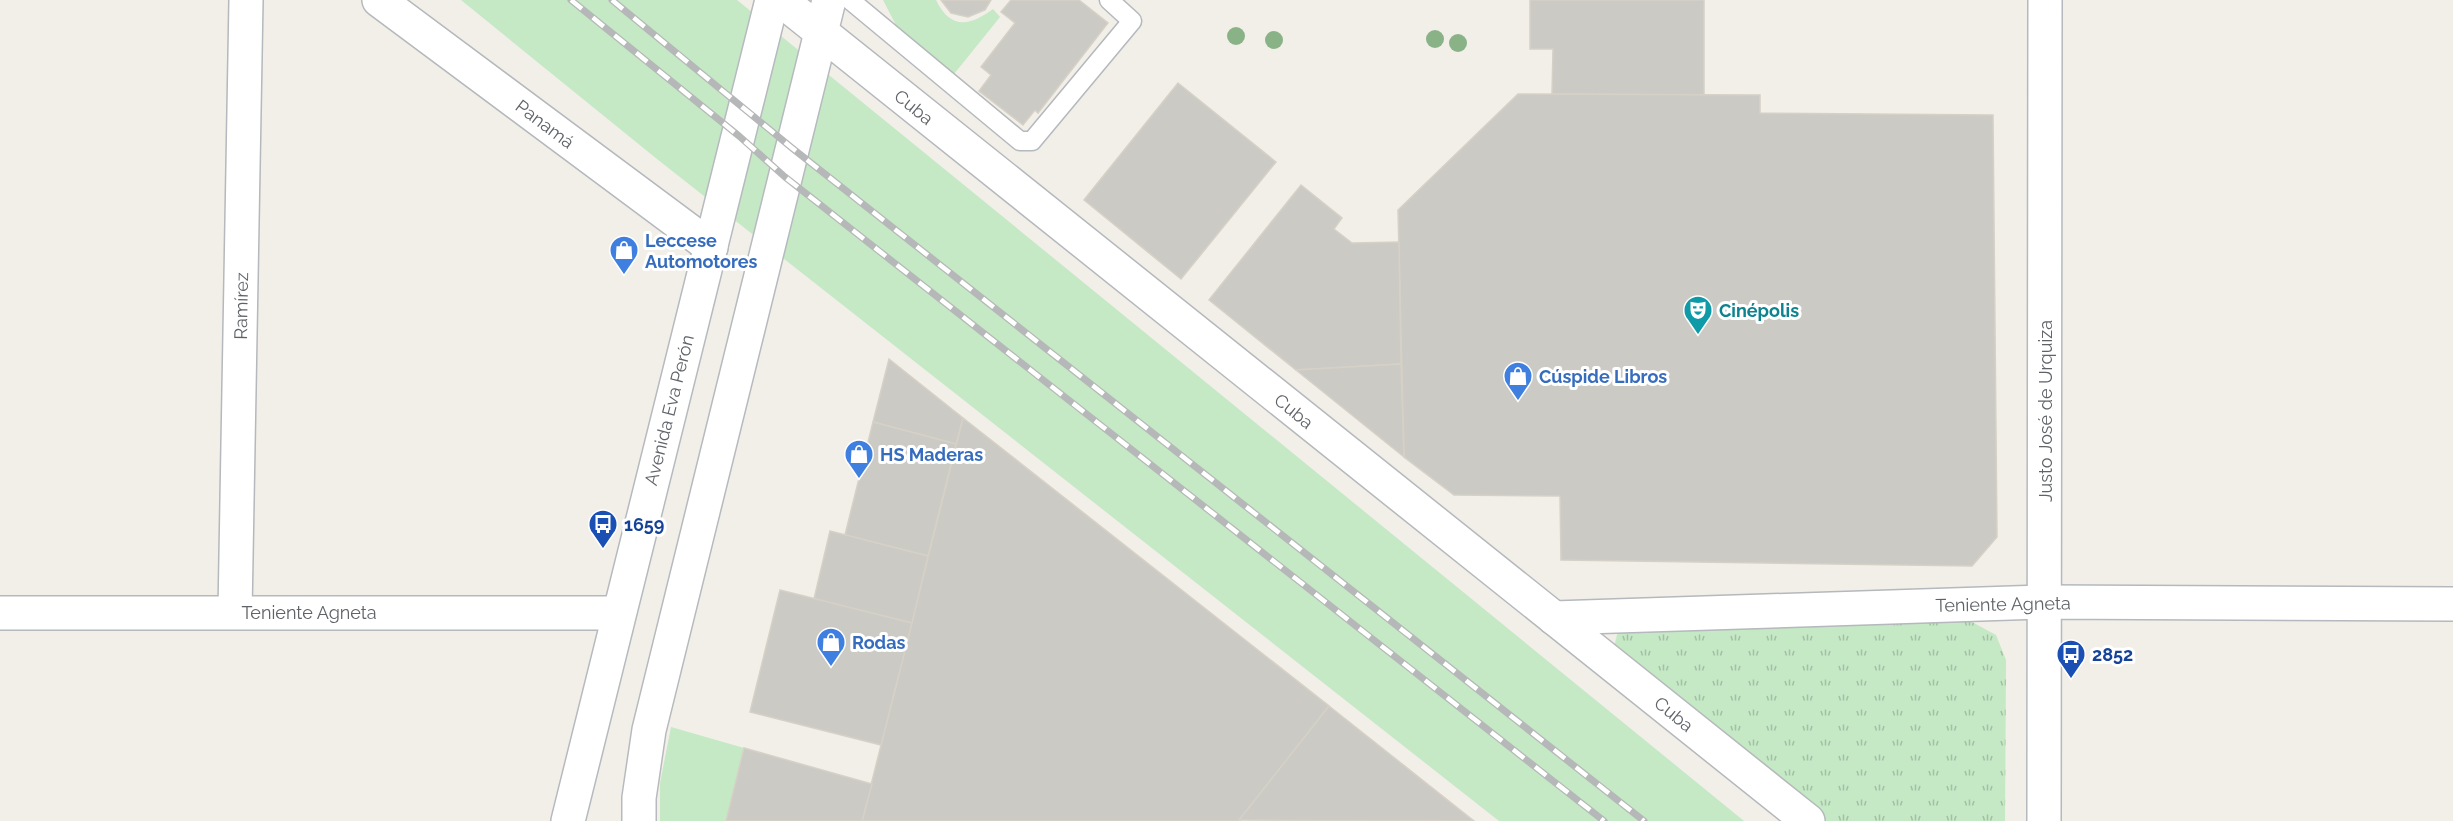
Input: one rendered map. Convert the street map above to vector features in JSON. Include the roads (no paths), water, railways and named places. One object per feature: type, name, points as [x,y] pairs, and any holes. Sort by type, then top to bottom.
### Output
[{"type":"street","name":"Ramírez","points":[[235,612],[246,0]]},
{"type":"street","name":"Panamá","points":[[380,0],[711,247]]},
{"type":"street","name":"Avenida Eva Perón","points":[[568,821],[772,0]]},
{"type":"street","name":"Cuba","points":[[781,0],[1808,821]]},
{"type":"street","points":[[639,821],[639,798],[649,730],[829,0]]},
{"type":"street","name":"Justo José de Urquiza","points":[[2044,821],[2045,0]]},
{"type":"street","name":"Teniente Agneta","points":[[1554,618],[2044,602],[2453,604]]},
{"type":"street","name":"Teniente Agneta","points":[[0,613],[619,613]]},
{"type":"lane","points":[[850,0],[1020,141],[1032,141],[1132,21],[1109,0]]},
{"type":"railway","points":[[571,0],[739,136],[785,177],[1604,821]]},
{"type":"railway","points":[[612,0],[792,148],[1644,821]]},
{"type":"place","name":"Leccese Automotores","points":[[624,276]]},
{"type":"place","name":"Cinépolis","points":[[1698,336]]},
{"type":"place","name":"Cúspide Libros","points":[[1518,402]]},
{"type":"place","name":"HS Maderas","points":[[859,480]]},
{"type":"place","name":"1659","points":[[603,550]]},
{"type":"place","name":"Rodas","points":[[831,668]]},
{"type":"place","name":"2852","points":[[2071,680]]}]
